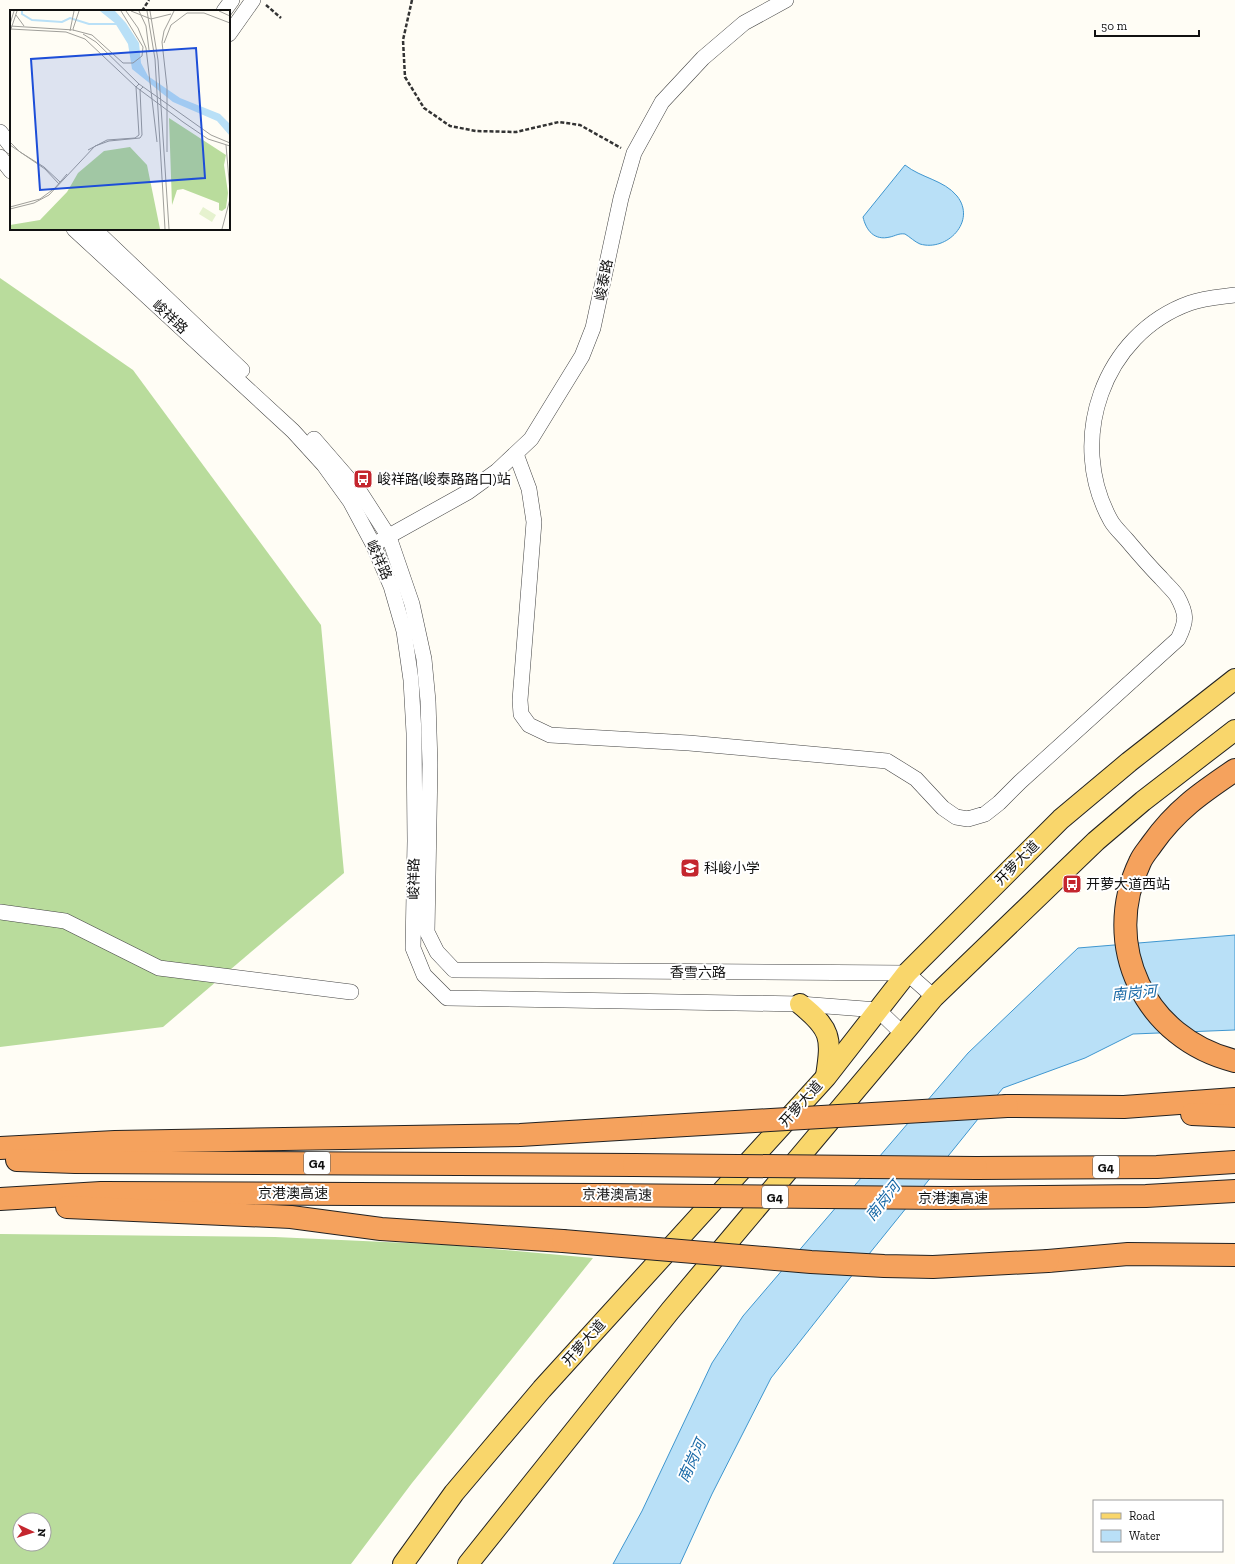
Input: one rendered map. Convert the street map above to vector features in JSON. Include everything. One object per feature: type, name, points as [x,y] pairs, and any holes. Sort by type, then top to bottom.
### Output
[{"type":"highway","points":[[1235,770],[1201,792],[1173,816],[1140,861],[1130,888],[1126,911],[1125,936],[1130,962],[1138,986],[1169,1028],[1196,1046],[1222,1058],[1235,1061]]},
{"type":"highway","points":[[0,1148],[122,1142],[520,1135],[1007,1106],[1124,1107],[1235,1099]]},
{"type":"highway","points":[[1124,1107],[1161,1112],[1235,1116]]},
{"type":"highway","name":"G4","points":[[0,1159],[83,1162],[976,1168],[1157,1166],[1235,1162]]},
{"type":"highway","name":"京港澳高速","points":[[0,1201],[102,1193],[601,1194],[949,1198],[1146,1196],[1235,1191]]},
{"type":"highway","points":[[0,1201],[82,1208],[291,1217],[381,1229],[563,1241],[804,1262],[884,1266],[933,1267],[1048,1261],[1128,1254],[1235,1255]]},
{"type":"highway","points":[[1128,1254],[1166,1245],[1235,1241]]},
{"type":"main road","name":"开萝大道","points":[[403,1564],[454,1493],[542,1388],[826,1077],[907,973],[1061,819],[1129,762],[1235,679]]},
{"type":"main road","points":[[468,1564],[670,1311],[934,997],[1096,841],[1143,801],[1235,730]]},
{"type":"main road","points":[[800,1004],[816,1017],[824,1026],[829,1038],[830,1050],[826,1077]]},
{"type":"street","points":[[225,10],[232,0]]},
{"type":"street","points":[[230,33],[244,15],[253,0]]},
{"type":"street","name":"峻泰路","points":[[373,544],[389,537],[468,492],[497,471],[531,439],[557,399],[582,356],[593,328],[621,198],[634,153],[662,102],[703,58],[744,23],[786,0]]},
{"type":"street","points":[[0,132],[10,145]]},
{"type":"street","points":[[0,157],[10,170]]},
{"type":"street","name":"峻祥路","points":[[75,230],[293,431],[324,465],[350,501],[373,544],[390,586],[404,631],[411,680],[415,790],[413,948],[424,975],[446,998],[800,1004]]},
{"type":"street","name":"峻祥路","points":[[95,230],[304,429],[360,492],[389,537],[412,604],[424,659],[428,701],[430,764],[427,932],[437,952],[454,970]]},
{"type":"street","points":[[516,454],[529,489],[534,522],[520,700],[521,714],[529,725],[550,736],[689,743],[887,761],[916,779],[943,808],[956,818],[968,819],[985,814],[999,803],[1020,782],[1178,638],[1183,629],[1185,621],[1184,611],[1176,595],[1112,522],[1095,479],[1092,458],[1092,432],[1097,408],[1108,374],[1117,359],[1133,340],[1150,325],[1191,303],[1235,295]]},
{"type":"street","points":[[0,912],[65,920],[159,968],[351,992]]},
{"type":"street","name":"香雪六路","points":[[454,970],[907,973]]},
{"type":"street","points":[[907,973],[934,997]]},
{"type":"street","points":[[800,1004],[878,1010],[903,1034]]},
{"type":"path","points":[[143,10],[149,0]]},
{"type":"path","points":[[260,0],[281,18]]},
{"type":"path","points":[[412,0],[403,40],[405,77],[424,108],[450,126],[476,131],[516,132],[559,122],[580,125],[618,147],[634,153]]},
{"type":"green space","points":[[0,278],[133,370],[321,625],[344,873],[163,1027],[0,1047]]},
{"type":"green space","points":[[0,1234],[275,1237],[451,1245],[593,1258],[412,1483],[351,1564],[0,1564]]},
{"type":"water","points":[[905,165],[946,186],[957,196],[962,206],[963,215],[961,224],[949,239],[930,245],[920,244],[905,234],[884,238],[875,236],[866,226],[863,217]]},
{"type":"water","name":"南岗河","points":[[1235,935],[1235,1030],[1133,1034],[1085,1058],[1003,1088],[771,1378],[712,1494],[680,1564],[613,1564],[642,1511],[712,1363],[743,1316],[968,1053],[1078,948]]},
{"type":"place","name":"峻祥路(峻泰路路口)站","points":[[363,479]]},
{"type":"place","name":"科峻小学","points":[[690,868]]},
{"type":"place","name":"开萝大道西站","points":[[1072,884]]}]
